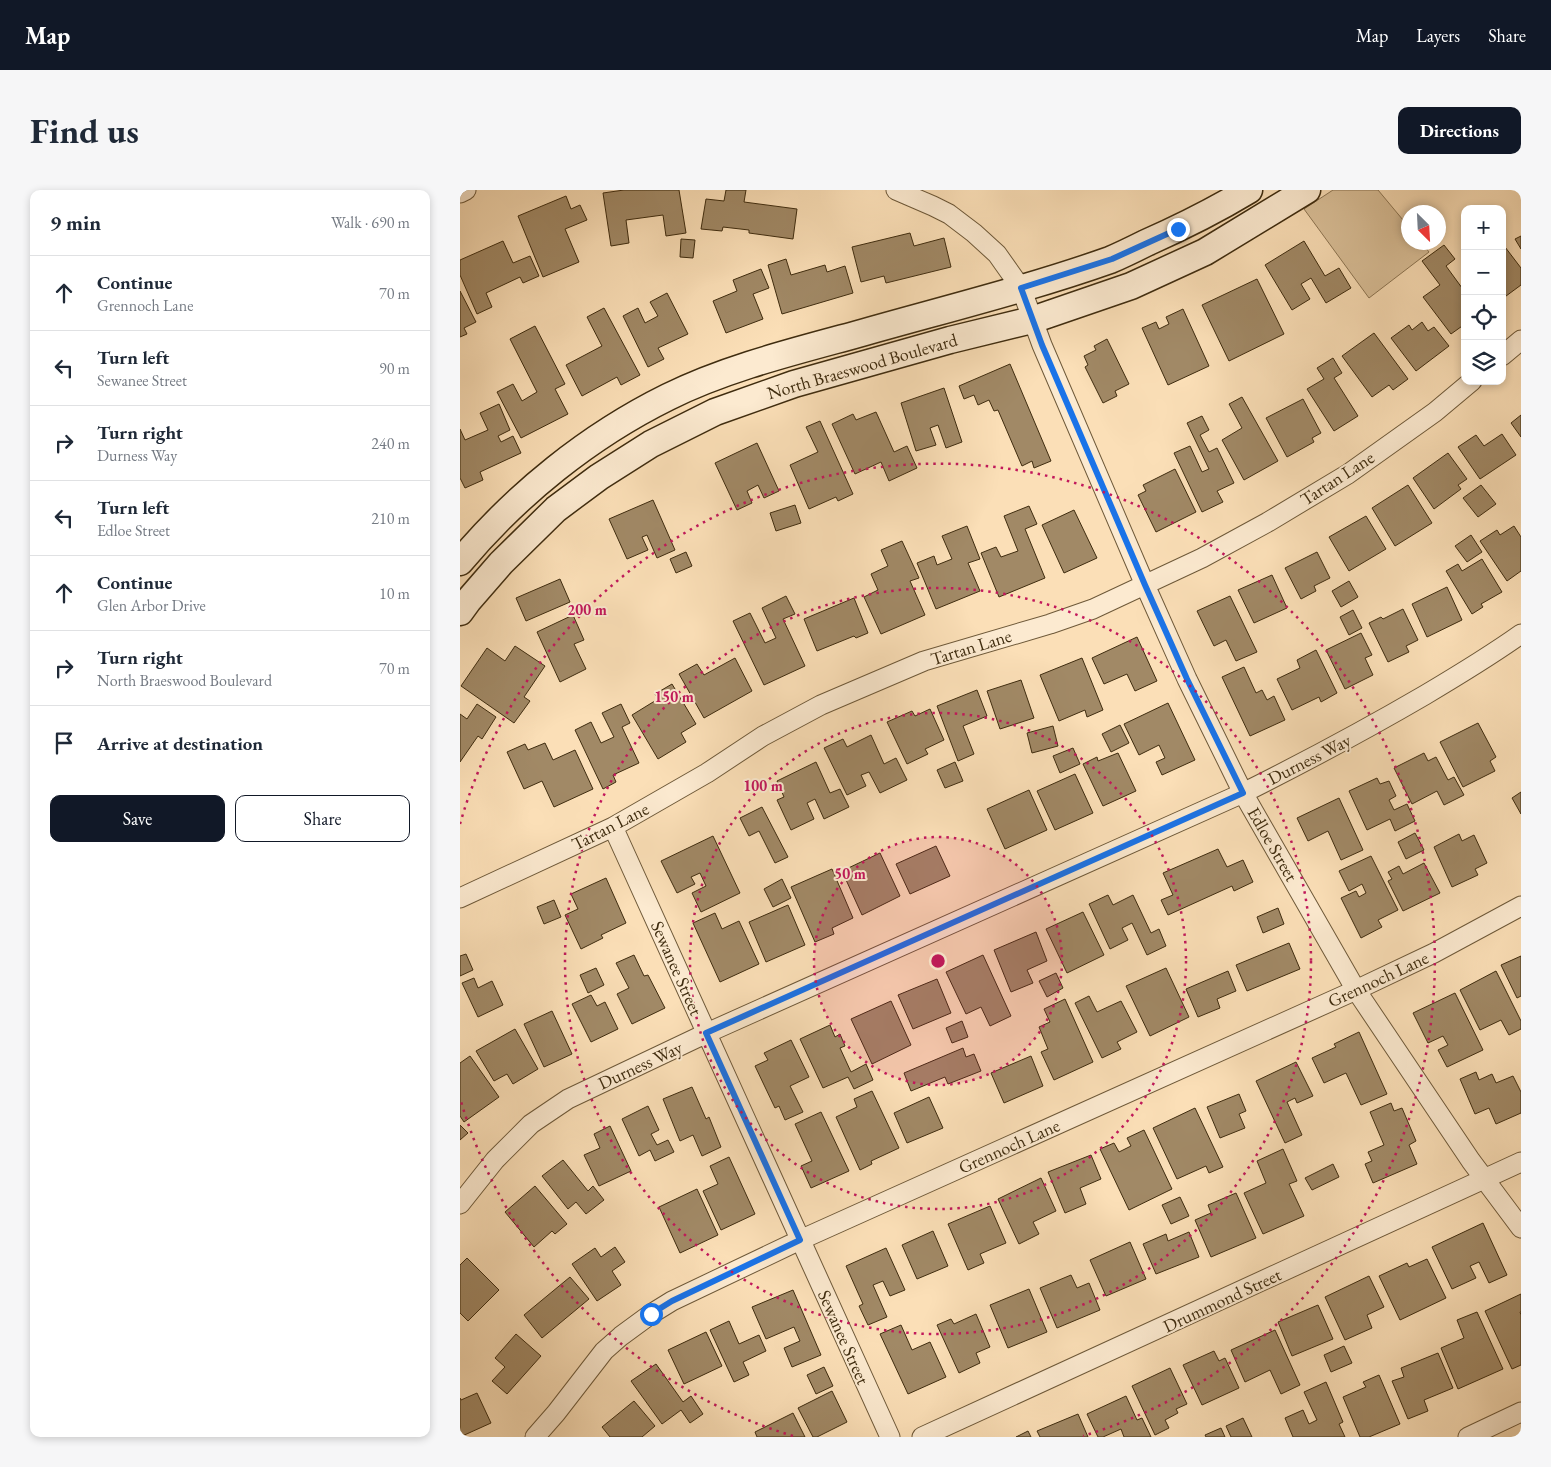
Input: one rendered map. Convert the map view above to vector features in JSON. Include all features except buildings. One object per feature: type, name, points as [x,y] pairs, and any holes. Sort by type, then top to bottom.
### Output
[{"type":"main road","name":"North Braeswood Boulevard","points":[[460,562],[512,508],[557,467],[606,433],[667,397],[710,378],[1021,288],[1112,259],[1178,229],[1249,190]]},
{"type":"main road","name":"North Braeswood Boulevard","points":[[460,612],[501,563],[560,505],[650,444],[715,412],[794,384],[950,340],[1032,320],[1132,286],[1205,252],[1299,192]]},
{"type":"main road","points":[[540,483],[560,505]]},
{"type":"street","points":[[460,193],[466,190]]},
{"type":"street","name":"Edloe Street","points":[[896,190],[949,214],[974,233],[997,254],[1021,288],[1032,320],[1145,585],[1187,679],[1243,793],[1356,990],[1484,1179],[1521,1228]]},
{"type":"street","points":[[1506,353],[1521,340]]},
{"type":"street","name":"Tartan Lane","points":[[460,898],[613,828],[707,773],[763,736],[821,705],[924,661],[1050,624],[1093,609],[1202,558],[1268,522],[1348,474],[1435,412],[1467,385]]},
{"type":"street","name":"Durness Way","points":[[460,1204],[495,1160],[531,1124],[568,1099],[706,1033],[1243,793],[1329,750],[1392,714],[1497,651],[1521,634]]},
{"type":"street","name":"Sewanee Street","points":[[613,828],[890,1437]]},
{"type":"street","name":"Grennoch Lane","points":[[535,1437],[604,1351],[621,1336],[672,1301],[800,1240],[1356,990],[1434,953],[1521,906]]},
{"type":"street","name":"Drummond Street","points":[[922,1437],[1521,1162]]},
{"type":"street","points":[[1468,1437],[1521,1412]]},
{"type":"shaded area","points":[[1333,190],[1378,190],[1401,218],[1401,250],[1427,250],[1429,252],[1369,298],[1304,209]]},
{"type":"route","points":[[651,1314],[672,1301],[800,1240],[706,1033],[1243,793],[1187,679],[1145,585],[1042,345],[1021,288],[1112,259],[1178,229]]}]
